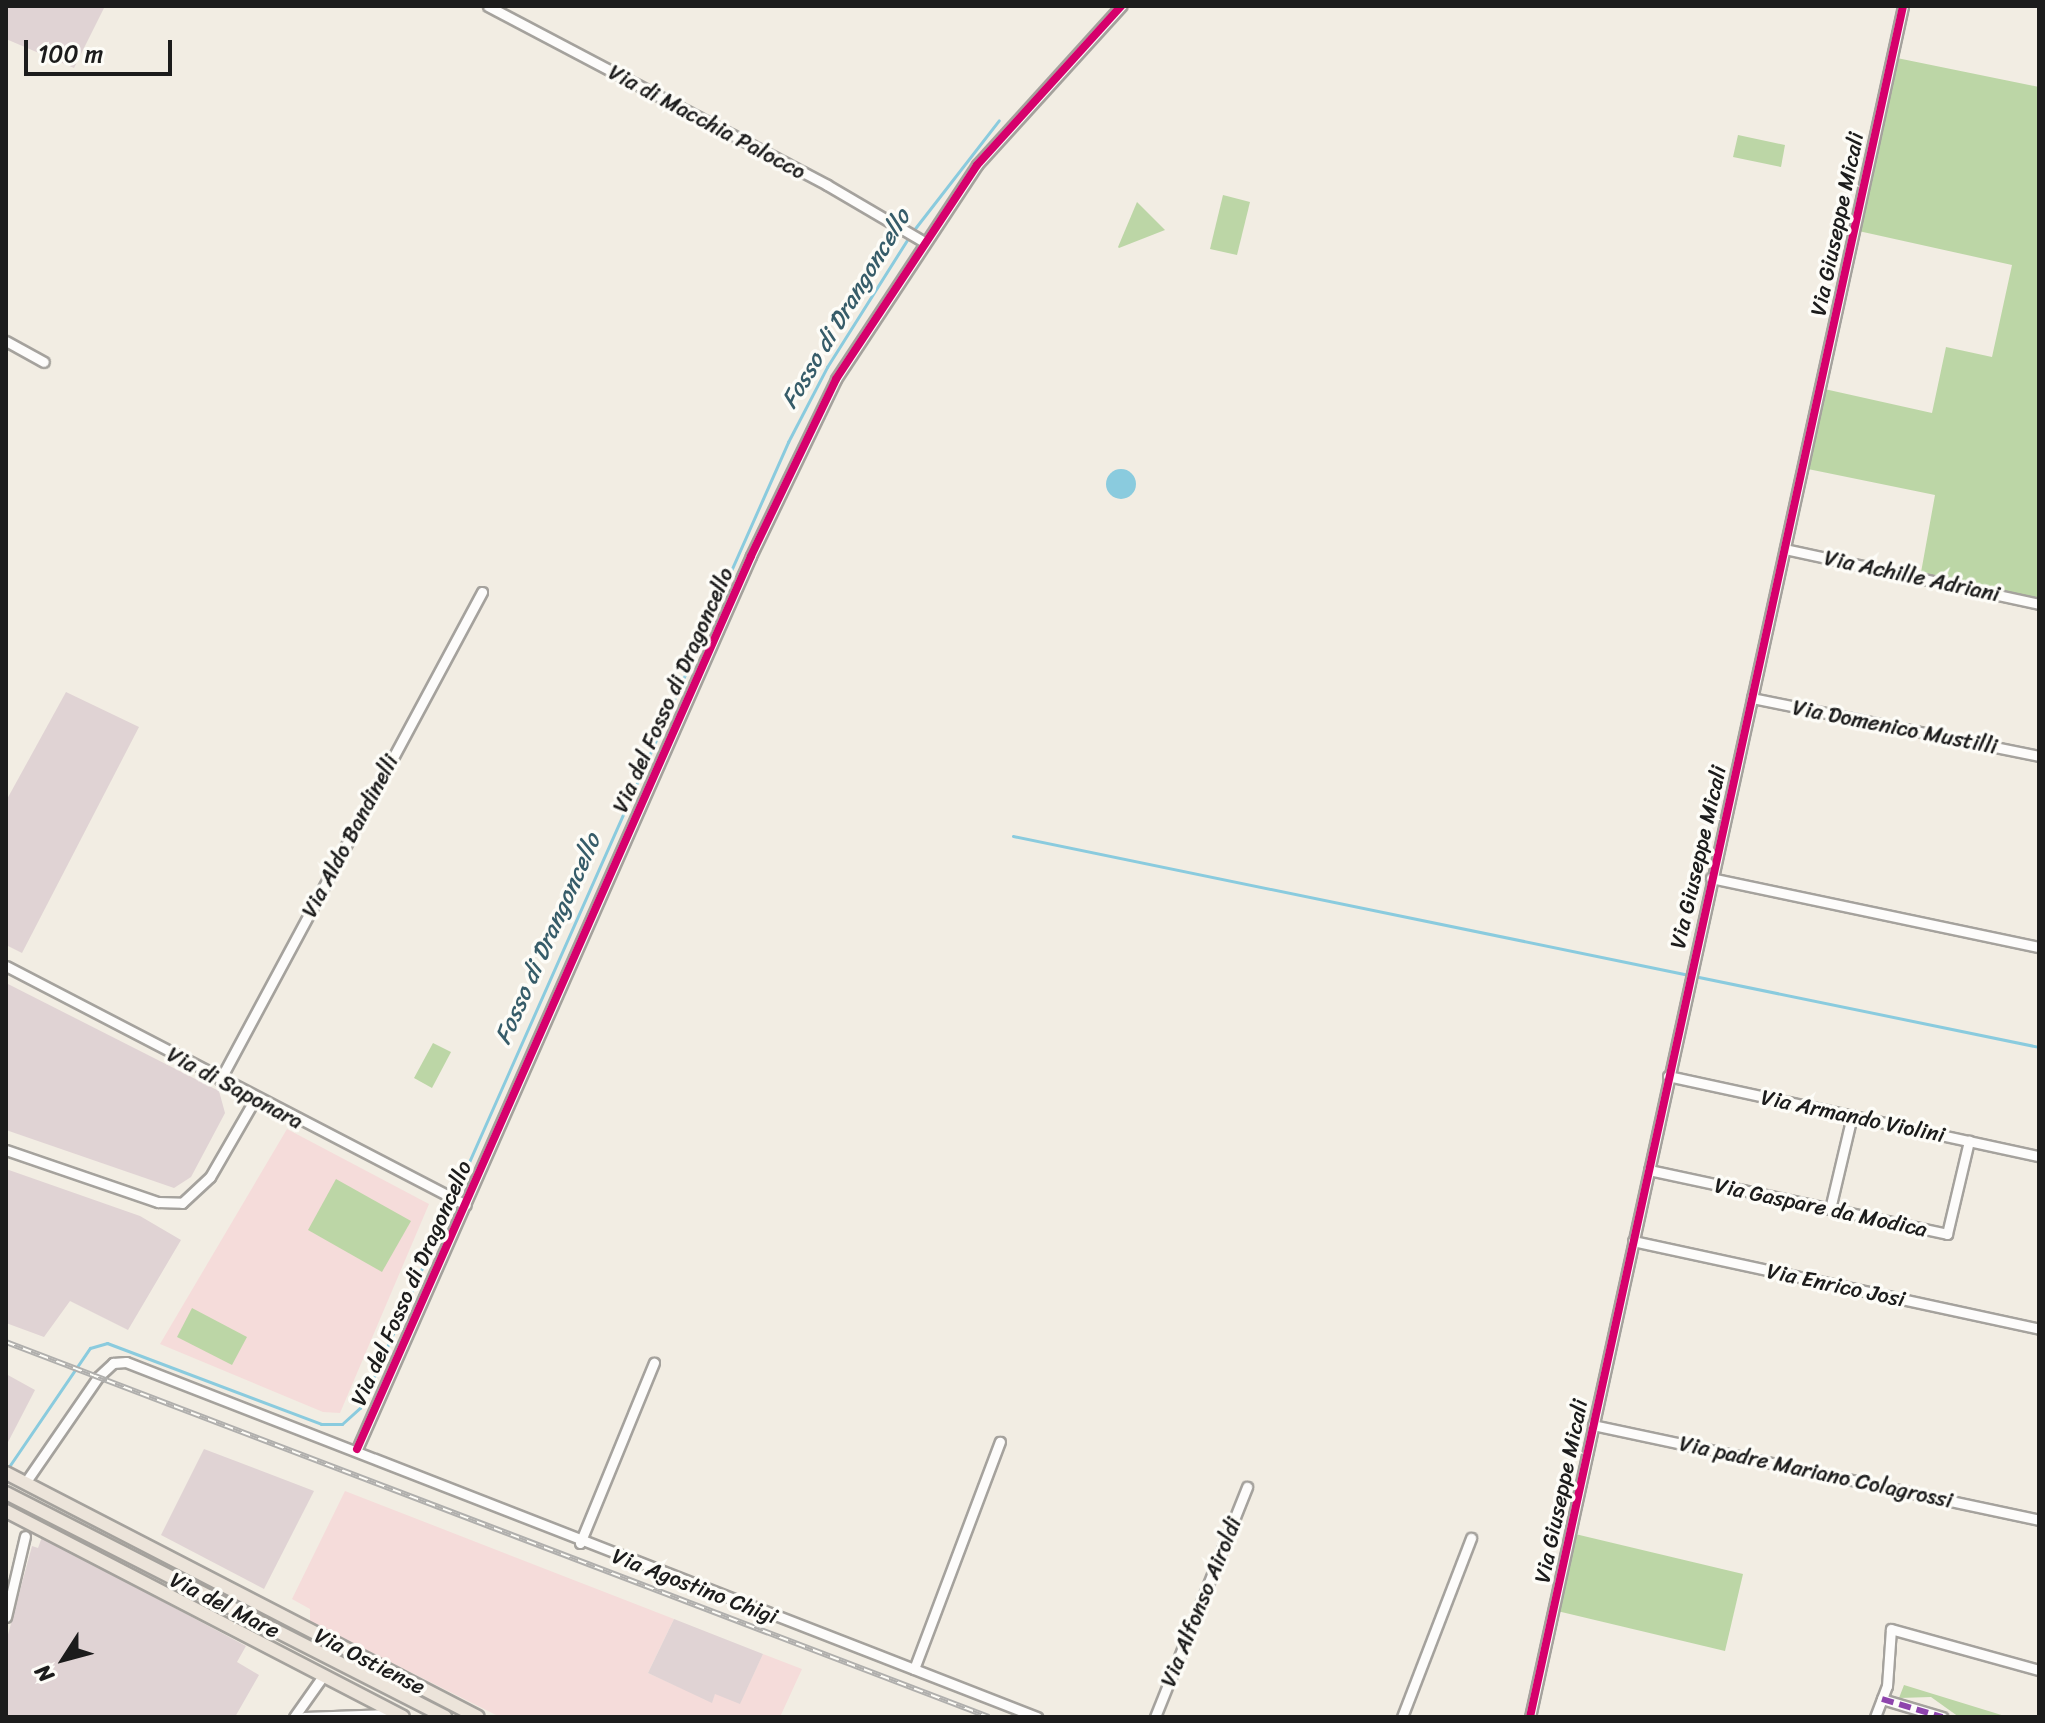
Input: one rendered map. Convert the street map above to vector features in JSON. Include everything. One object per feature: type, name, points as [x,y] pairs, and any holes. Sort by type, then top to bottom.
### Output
[{"type":"main road","name":"Via Ostiense","points":[[6,1473],[478,1717]]},
{"type":"main road","name":"Via del Mare","points":[[6,1493],[445,1717]]},
{"type":"main road","points":[[6,1511],[400,1716]]},
{"type":"street","name":"Via di Macchia Palocco","points":[[488,6],[924,242]]},
{"type":"street","name":"Via del Fosso di Dragoncello","points":[[357,1449],[758,542],[836,379],[924,242],[1020,113],[1121,6]]},
{"type":"street","name":"Via Giuseppe Micali","points":[[1530,1717],[1903,6]]},
{"type":"street","points":[[6,341],[44,362]]},
{"type":"street","name":"Via Achille Adriani","points":[[1785,549],[2039,604]]},
{"type":"street","name":"Via Aldo Bandinelli","points":[[220,1080],[482,592]]},
{"type":"street","name":"Via Domenico Mustilli","points":[[1752,698],[2039,756]]},
{"type":"street","points":[[1711,878],[2039,947]]},
{"type":"street","name":"Via di Saponara","points":[[6,966],[255,1099],[444,1197],[464,1204]]},
{"type":"street","name":"Via Armando Violini","points":[[1668,1076],[2039,1156]]},
{"type":"street","points":[[6,1150],[174,1205],[203,1187],[255,1099]]},
{"type":"street","points":[[1830,1209],[1852,1116]]},
{"type":"street","name":"Via Gaspare da Modica","points":[[1649,1170],[1947,1234],[1969,1141]]},
{"type":"street","name":"Via Enrico Josi","points":[[1633,1241],[2039,1329]]},
{"type":"street","points":[[25,1483],[87,1391],[117,1362],[357,1449]]},
{"type":"street","points":[[580,1543],[654,1363]]},
{"type":"street","name":"Via padre Mariano Colagrossi","points":[[1593,1425],[2039,1520]]},
{"type":"street","points":[[914,1669],[1000,1442]]},
{"type":"street","name":"Via Agostino Chigi","points":[[357,1449],[580,1543],[1037,1717]]},
{"type":"street","name":"Via Alfonso Airoldi","points":[[1155,1717],[1247,1487]]},
{"type":"street","points":[[6,1617],[25,1536]]},
{"type":"street","points":[[1402,1717],[1471,1538]]},
{"type":"street","points":[[1875,1717],[1882,1699],[1891,1629],[2039,1670]]},
{"type":"street","points":[[294,1717],[323,1676]]},
{"type":"street","points":[[1882,1699],[1942,1717]]},
{"type":"street","points":[[304,1717],[400,1716]]},
{"type":"shaded area","points":[[6,6],[105,6],[74,68],[6,39]]},
{"type":"shaded area","points":[[66,692],[139,727],[22,953],[6,945],[6,801]]},
{"type":"shaded area","points":[[6,983],[219,1091],[225,1113],[191,1177],[174,1188],[6,1130]]},
{"type":"shaded area","points":[[287,1129],[429,1204],[340,1413],[323,1412],[160,1344]]},
{"type":"shaded area","points":[[6,1169],[140,1216],[181,1240],[128,1330],[70,1301],[44,1337],[6,1323]]},
{"type":"shaded area","points":[[6,1374],[35,1390],[6,1446]]},
{"type":"shaded area","points":[[204,1449],[314,1491],[264,1589],[161,1535]]},
{"type":"shaded area","points":[[345,1491],[674,1619],[648,1673],[712,1702],[715,1693],[740,1703],[763,1654],[802,1669],[780,1717],[500,1717],[310,1622],[310,1609],[292,1599]]},
{"type":"shaded area","points":[[42,1537],[246,1646],[237,1662],[259,1675],[235,1717],[6,1717],[6,1642],[32,1546],[38,1548]]},
{"type":"shaded area","points":[[674,1619],[763,1654],[740,1704],[715,1694],[712,1703],[648,1673]]},
{"type":"green space","points":[[1892,57],[2039,87],[2039,604],[1920,578],[1935,495],[1803,468],[1820,388],[1932,413],[1946,347],[1992,357],[2012,265],[1854,230]]},
{"type":"green space","points":[[1738,135],[1785,145],[1781,167],[1733,157]]},
{"type":"green space","points":[[1223,195],[1250,202],[1237,255],[1210,249]]},
{"type":"green space","points":[[1137,202],[1165,230],[1119,248],[1118,247]]},
{"type":"green space","points":[[433,1043],[451,1052],[432,1088],[414,1078]]},
{"type":"green space","points":[[336,1179],[411,1221],[382,1272],[308,1230]]},
{"type":"green space","points":[[192,1308],[247,1337],[232,1365],[177,1337]]},
{"type":"green space","points":[[1571,1533],[1743,1574],[1725,1651],[1553,1610]]},
{"type":"green space","points":[[1904,1685],[2008,1717],[1959,1717],[1931,1697],[1899,1698]]},
{"type":"water","points":[[1121,469],[1127,470],[1135,478],[1135,490],[1127,498],[1121,499],[1115,498],[1107,490],[1106,484],[1107,478],[1115,470]]},
{"type":"waterway","name":"Fosso di Drangoncello","points":[[913,231],[999,120]]},
{"type":"waterway","name":"Fosso di Drangoncello","points":[[6,1471],[90,1348],[107,1343],[321,1424],[342,1424],[360,1408],[788,442],[827,367],[909,237]]},
{"type":"waterway","points":[[1013,836],[2039,1047]]},
{"type":"railway","points":[[6,1342],[989,1717]]},
{"type":"marked path","points":[[1882,1699],[1942,1717]]},
{"type":"cycle path","points":[[357,1449],[751,556],[836,379],[977,165],[1121,6]]},
{"type":"cycle path","points":[[1530,1717],[1903,6]]}]
